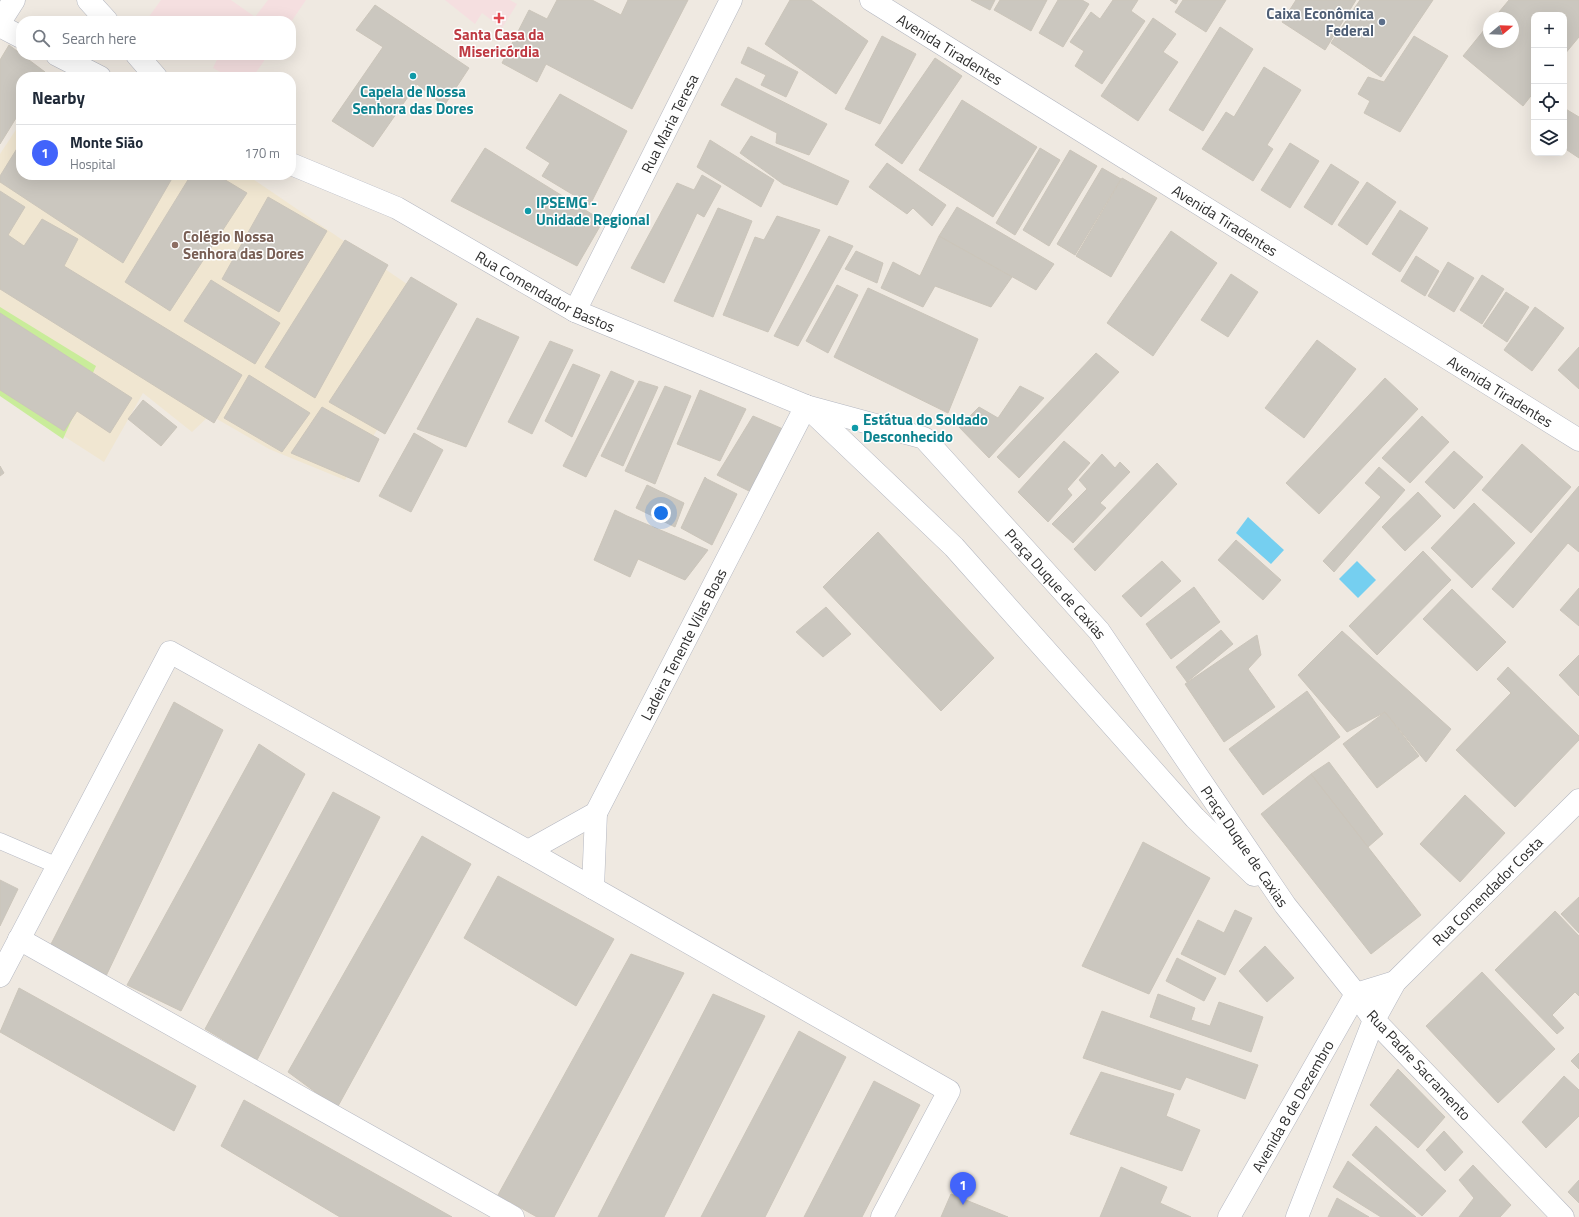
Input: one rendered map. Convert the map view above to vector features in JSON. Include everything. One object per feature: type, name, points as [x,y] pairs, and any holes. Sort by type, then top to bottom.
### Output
[{"type":"street","points":[[0,22],[14,0]]},
{"type":"street","points":[[88,0],[102,16]]},
{"type":"street","name":"Rua Maria Teresa","points":[[575,311],[731,0]]},
{"type":"street","name":"Avenida Tiradentes","points":[[871,0],[1579,440]]},
{"type":"street","points":[[0,26],[16,34]]},
{"type":"street","points":[[67,60],[90,72]]},
{"type":"street","points":[[141,60],[151,72]]},
{"type":"street","name":"Rua Comendador Bastos","points":[[296,166],[397,208],[575,311],[806,406]]},
{"type":"street","name":"Ladeira Tenente Vilas Boas","points":[[596,814],[806,406]]},
{"type":"street","name":"Praça Duque de Caxias","points":[[806,406],[924,438],[1099,631],[1285,905]]},
{"type":"street","name":"Praça Duque de Caxias","points":[[806,406],[954,547],[1195,818],[1285,905]]},
{"type":"street","points":[[0,976],[170,652],[528,851],[949,1091],[882,1217]]},
{"type":"street","name":"Rua Comendador Costa","points":[[1374,1020],[1395,982],[1579,800]]},
{"type":"street","points":[[528,851],[596,814]]},
{"type":"street","points":[[593,888],[596,814]]},
{"type":"street","name":"Rua Padre Sacramento","points":[[1285,905],[1356,994],[1374,1020],[1563,1217]]},
{"type":"street","points":[[19,940],[512,1217]]},
{"type":"street","name":"Rua Comendador Costa","points":[[1356,994],[1395,982]]},
{"type":"street","name":"Avenida 8 de Dezembro","points":[[1229,1217],[1356,994]]},
{"type":"street","points":[[1297,1217],[1374,1020]]},
{"type":"lane","points":[[0,841],[58,866]]},
{"type":"shaded area","points":[[161,0],[231,0],[254,16],[149,16]]},
{"type":"shaded area","points":[[268,0],[306,0],[295,16],[256,16]]},
{"type":"shaded area","name":"Santa Casa da Misericórdia","points":[[445,0],[510,0],[517,4],[502,28],[482,13],[475,24]]},
{"type":"shaded area","points":[[217,60],[265,60],[256,72],[220,72],[213,68]]},
{"type":"shaded area","name":"Colégio Nossa Senhora das Dores","points":[[16,130],[16,180],[254,180],[451,314],[345,480],[269,449],[210,415],[192,432],[143,393],[104,462],[0,395],[0,154]]},
{"type":"green space","points":[[0,307],[96,366],[63,439],[0,396]]},
{"type":"water","points":[[1248,517],[1284,550],[1271,564],[1236,533]]},
{"type":"water","points":[[1357,561],[1376,580],[1358,598],[1339,579]]},
{"type":"building","points":[[557,0],[592,0],[621,15],[628,0],[688,0],[632,109],[546,64],[537,82],[502,63],[529,10],[547,19]]},
{"type":"building","points":[[790,0],[811,0],[868,41],[836,94],[765,44]]},
{"type":"building","points":[[971,0],[995,0],[990,10]]},
{"type":"building","points":[[1000,0],[1047,0],[1031,31],[994,10]]},
{"type":"building","points":[[1058,0],[1082,0],[1089,4],[1063,47],[1039,33]]},
{"type":"building","points":[[1113,0],[1138,0],[1131,11],[1145,21],[1102,84],[1075,66],[1084,51],[1070,42],[1091,12],[1100,19]]},
{"type":"building","points":[[1170,0],[1178,0],[1176,4]]},
{"type":"building","points":[[1183,0],[1226,0],[1206,32],[1175,12]]},
{"type":"building","points":[[1296,0],[1356,0],[1325,50],[1282,22]]},
{"type":"building","name":"Caixa Econômica Federal","points":[[1360,0],[1433,0],[1381,77],[1331,43]]},
{"type":"building","points":[[1509,0],[1579,0],[1579,37],[1567,51],[1567,12],[1531,12],[1531,96],[1523,106],[1463,56],[1483,31],[1483,48],[1519,48],[1519,12],[1499,12]]},
{"type":"building","name":"Capela de Nossa Senhora das Dores","points":[[375,5],[469,68],[444,106],[417,84],[373,147],[332,121],[383,47],[356,30]]},
{"type":"building","points":[[1153,18],[1176,34],[1163,52],[1178,62],[1138,121],[1101,96]]},
{"type":"building","points":[[1220,27],[1253,49],[1203,131],[1169,110]]},
{"type":"building","points":[[882,36],[916,54],[880,124],[845,109]]},
{"type":"building","points":[[1414,36],[1448,56],[1400,132],[1364,113],[1370,101],[1358,94],[1368,77],[1384,82]]},
{"type":"building","points":[[9,45],[16,50],[16,60],[29,60],[45,72],[16,72],[16,118],[0,144],[0,60]]},
{"type":"building","points":[[748,47],[798,72],[786,97],[761,85],[766,75],[741,63]]},
{"type":"building","points":[[935,58],[962,76],[902,164],[875,145]]},
{"type":"building","points":[[1264,67],[1301,90],[1267,145],[1273,149],[1253,181],[1202,149],[1226,112],[1234,117]]},
{"type":"building","points":[[736,78],[827,124],[809,155],[776,143],[777,133],[721,105]]},
{"type":"building","points":[[560,94],[627,131],[590,205],[542,176],[550,163],[526,148]]},
{"type":"building","points":[[962,100],[1037,147],[993,217],[919,170]]},
{"type":"building","points":[[1567,110],[1579,117],[1579,158],[1567,150]]},
{"type":"building","points":[[751,136],[849,181],[837,205],[783,184],[740,153]]},
{"type":"building","points":[[710,140],[774,180],[761,207],[697,167]]},
{"type":"building","points":[[1290,143],[1319,161],[1290,208],[1261,190]]},
{"type":"building","name":"IPSEMG - Unidade Regional","points":[[485,148],[603,221],[577,266],[451,201]]},
{"type":"building","points":[[1040,148],[1060,160],[1015,235],[996,223]]},
{"type":"building","points":[[16,150],[16,180],[171,180],[123,263],[0,182],[0,176]]},
{"type":"building","points":[[1070,150],[1097,166],[1049,246],[1023,230]]},
{"type":"building","points":[[887,163],[946,205],[932,226],[913,208],[907,214],[869,187]]},
{"type":"building","points":[[1331,164],[1359,182],[1332,225],[1304,207]]},
{"type":"building","points":[[1102,168],[1121,179],[1075,255],[1057,244]]},
{"type":"building","points":[[702,175],[721,186],[704,217],[697,213],[664,283],[631,268],[677,183],[694,190]]},
{"type":"building","points":[[1122,178],[1157,198],[1111,277],[1076,256]]},
{"type":"building","points":[[188,180],[225,180],[247,193],[170,311],[125,282]]},
{"type":"building","points":[[1367,182],[1396,202],[1367,245],[1338,225]]},
{"type":"building","points":[[0,191],[25,207],[8,235],[24,246],[42,219],[78,239],[64,266],[242,375],[214,423],[0,289]]},
{"type":"building","points":[[268,197],[327,231],[279,312],[222,279]]},
{"type":"building","points":[[957,207],[1054,264],[1036,290],[939,236]]},
{"type":"building","points":[[718,208],[752,221],[713,317],[674,301]]},
{"type":"building","points":[[1400,210],[1428,228],[1400,272],[1372,254]]},
{"type":"building","points":[[777,216],[820,230],[768,332],[723,315],[755,237],[764,240]]},
{"type":"building","points":[[1171,231],[1217,263],[1153,356],[1107,323]]},
{"type":"building","points":[[829,236],[853,246],[798,346],[774,336]]},
{"type":"building","points":[[939,236],[1012,277],[991,307],[935,286],[923,307],[881,288],[893,262],[920,276]]},
{"type":"building","points":[[345,240],[388,265],[315,398],[265,367]]},
{"type":"building","points":[[856,251],[883,263],[877,283],[845,269]]},
{"type":"building","points":[[1416,256],[1439,271],[1425,296],[1401,281]]},
{"type":"building","points":[[1448,262],[1474,278],[1454,312],[1428,296]]},
{"type":"building","points":[[1231,274],[1258,292],[1228,337],[1201,320]]},
{"type":"building","points":[[1482,275],[1504,289],[1482,324],[1460,310]]},
{"type":"building","points":[[411,277],[457,304],[385,434],[329,402]]},
{"type":"building","points":[[211,280],[280,323],[255,364],[184,321]]},
{"type":"building","points":[[837,285],[858,295],[828,353],[806,341]]},
{"type":"building","points":[[868,288],[978,339],[948,413],[834,357]]},
{"type":"building","points":[[1506,292],[1529,307],[1507,342],[1483,326]]},
{"type":"building","points":[[1535,307],[1564,328],[1532,371],[1504,350]]},
{"type":"building","points":[[0,313],[132,398],[110,433],[77,411],[64,431],[0,390]]},
{"type":"building","points":[[477,318],[519,337],[466,447],[417,429]]},
{"type":"building","points":[[1317,340],[1356,369],[1304,438],[1265,408]]},
{"type":"building","points":[[550,341],[573,350],[532,434],[508,422]]},
{"type":"building","points":[[1579,347],[1579,389],[1558,370]]},
{"type":"building","points":[[1096,353],[1119,372],[1019,478],[997,457]]},
{"type":"building","points":[[573,364],[600,375],[572,437],[545,421]]},
{"type":"building","points":[[611,371],[634,381],[586,477],[563,466]]},
{"type":"building","points":[[249,375],[310,413],[282,452],[224,418]]},
{"type":"building","points":[[1385,378],[1418,409],[1319,514],[1286,483]]},
{"type":"building","points":[[639,381],[658,387],[623,466],[601,456]]},
{"type":"building","points":[[665,386],[691,396],[655,484],[625,471]]},
{"type":"building","points":[[1020,386],[1044,398],[989,458],[959,427],[979,407],[998,418]]},
{"type":"building","points":[[700,390],[746,409],[720,461],[677,444]]},
{"type":"building","points":[[143,400],[177,427],[161,446],[128,419]]},
{"type":"building","points":[[322,407],[379,439],[359,482],[291,453]]},
{"type":"building","points":[[753,416],[783,429],[751,492],[717,475]]},
{"type":"building","points":[[1422,416],[1449,442],[1410,483],[1382,458]]},
{"type":"building","points":[[414,433],[443,450],[411,512],[379,496]]},
{"type":"building","points":[[1064,441],[1090,463],[1067,489],[1072,495],[1048,522],[1018,492]]},
{"type":"building","points":[[1522,444],[1571,487],[1531,533],[1482,490]]},
{"type":"building","points":[[1454,451],[1483,477],[1454,509],[1425,482]]},
{"type":"building","points":[[1102,454],[1115,468],[1120,462],[1130,472],[1100,503],[1106,508],[1073,543],[1052,524],[1087,489],[1079,480]]},
{"type":"building","points":[[1157,463],[1177,484],[1095,571],[1074,549]]},
{"type":"building","points":[[0,466],[4,473],[0,476]]},
{"type":"building","points":[[1379,467],[1405,490],[1334,572],[1323,561],[1381,497],[1365,483]]},
{"type":"building","points":[[705,477],[737,494],[712,545],[681,528]]},
{"type":"building","points":[[647,485],[684,503],[675,527],[636,508]]},
{"type":"building","points":[[1579,486],[1579,552],[1568,543],[1513,608],[1492,589]]},
{"type":"building","points":[[1418,492],[1441,516],[1405,551],[1382,527]]},
{"type":"building","points":[[1474,503],[1515,543],[1472,588],[1431,548]]},
{"type":"building","points":[[615,510],[708,550],[685,580],[638,559],[630,577],[594,560]]},
{"type":"building","points":[[878,532],[994,658],[941,711],[823,587]]},
{"type":"building","points":[[1236,540],[1281,580],[1263,600],[1218,560]]},
{"type":"building","points":[[1423,551],[1451,580],[1377,655],[1349,626]]},
{"type":"building","points":[[1162,561],[1181,581],[1141,617],[1122,596]]},
{"type":"building","points":[[1194,587],[1220,622],[1171,659],[1146,624]]},
{"type":"building","points":[[1579,588],[1579,626],[1560,610]]},
{"type":"building","points":[[1452,589],[1506,642],[1477,671],[1423,619]]},
{"type":"building","points":[[826,607],[851,634],[823,657],[796,632]]},
{"type":"building","points":[[1221,630],[1233,644],[1187,682],[1176,667]]},
{"type":"building","points":[[1342,631],[1451,729],[1426,762],[1385,712],[1347,732],[1298,675]]},
{"type":"building","points":[[1257,635],[1261,655],[1248,669],[1275,707],[1224,742],[1185,684]]},
{"type":"building","points":[[1579,655],[1579,696],[1559,675]]},
{"type":"building","points":[[1508,667],[1579,736],[1579,740],[1515,807],[1456,750],[1511,693],[1497,679]]},
{"type":"building","points":[[1307,691],[1340,737],[1263,795],[1229,749]]},
{"type":"building","points":[[174,702],[223,730],[106,976],[49,948]]},
{"type":"building","points":[[1385,712],[1419,756],[1377,788],[1343,744]]},
{"type":"building","points":[[259,744],[305,774],[181,1011],[127,985]]},
{"type":"building","points":[[1329,762],[1383,834],[1368,847],[1311,774]]},
{"type":"building","points":[[1311,774],[1421,915],[1371,954],[1261,814]]},
{"type":"building","points":[[333,792],[380,817],[257,1060],[205,1029]]},
{"type":"building","points":[[1465,795],[1505,833],[1460,882],[1420,844]]},
{"type":"building","points":[[422,836],[471,864],[337,1108],[288,1072]]},
{"type":"building","points":[[1143,842],[1210,878],[1149,994],[1082,966]]},
{"type":"building","points":[[498,876],[614,939],[576,1006],[464,938]]},
{"type":"building","points":[[0,880],[18,889],[0,926]]},
{"type":"building","points":[[1579,897],[1579,933],[1561,914]]},
{"type":"building","points":[[1235,910],[1252,918],[1225,975],[1181,954],[1198,920],[1224,933]]},
{"type":"building","points":[[1555,911],[1579,936],[1579,996],[1575,992],[1552,1015],[1564,1028],[1557,1034],[1495,970]]},
{"type":"building","points":[[1265,946],[1294,978],[1267,1002],[1239,971]]},
{"type":"building","points":[[631,954],[684,973],[554,1217],[537,1217],[498,1195]]},
{"type":"building","points":[[1177,958],[1216,978],[1204,1001],[1166,981]]},
{"type":"building","points":[[1482,972],[1555,1049],[1498,1103],[1426,1026]]},
{"type":"building","points":[[19,988],[196,1086],[174,1131],[0,1032]]},
{"type":"building","points":[[713,994],[765,1016],[664,1217],[598,1217]]},
{"type":"building","points":[[1158,994],[1195,1008],[1191,1020],[1210,1026],[1219,1002],[1263,1017],[1251,1052],[1150,1017]]},
{"type":"building","points":[[1102,1011],[1258,1065],[1245,1099],[1186,1077],[1180,1090],[1083,1058]]},
{"type":"building","points":[[799,1031],[846,1057],[765,1217],[701,1217]]},
{"type":"building","points":[[1579,1053],[1579,1069],[1571,1061]]},
{"type":"building","points":[[1398,1069],[1445,1117],[1418,1148],[1370,1105]]},
{"type":"building","points":[[1101,1072],[1174,1094],[1166,1116],[1200,1130],[1182,1171],[1070,1134]]},
{"type":"building","points":[[1564,1076],[1579,1090],[1579,1116],[1546,1148],[1522,1122]]},
{"type":"building","points":[[874,1081],[920,1105],[862,1217],[804,1217]]},
{"type":"building","points":[[244,1100],[452,1217],[340,1217],[221,1146]]},
{"type":"building","points":[[1376,1126],[1446,1191],[1422,1216],[1352,1155]]},
{"type":"building","points":[[1444,1131],[1463,1152],[1445,1171],[1426,1150]]},
{"type":"building","points":[[1348,1161],[1416,1217],[1381,1217],[1333,1187]]},
{"type":"building","points":[[1473,1165],[1511,1205],[1500,1217],[1459,1217],[1474,1198],[1459,1180]]},
{"type":"building","points":[[1121,1167],[1167,1187],[1160,1203],[1191,1217],[1100,1217]]},
{"type":"building","points":[[1579,1180],[1579,1203],[1568,1192]]},
{"type":"building","points":[[951,1194],[1008,1217],[941,1217]]},
{"type":"building","points":[[1337,1198],[1369,1217],[1328,1217]]},
{"type":"place","name":"Santa Casa da Misericórdia","points":[[499,18]]},
{"type":"place","name":"Caixa Econômica Federal","points":[[1382,22]]},
{"type":"place","name":"Capela de Nossa Senhora das Dores","points":[[413,76]]},
{"type":"place","name":"IPSEMG - Unidade Regional","points":[[528,211]]},
{"type":"place","name":"Colégio Nossa Senhora das Dores","points":[[175,245]]},
{"type":"place","name":"Estátua do Soldado Desconhecido","points":[[855,428]]},
{"type":"place","name":"Monte Sião","points":[[963,1205]]}]
